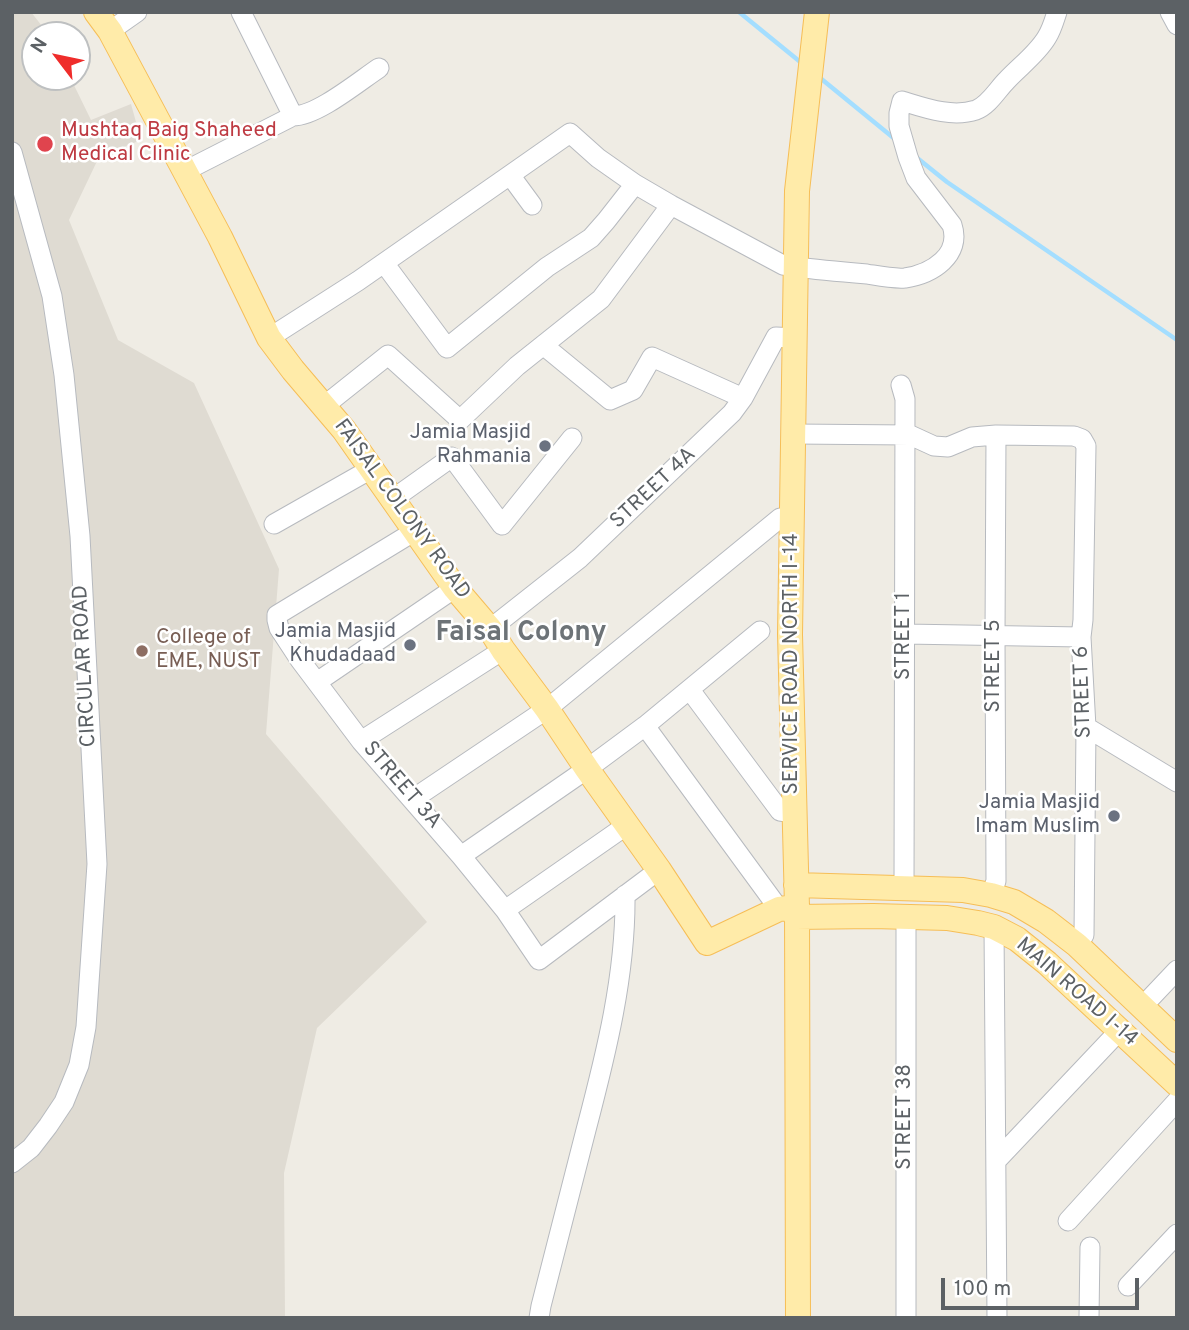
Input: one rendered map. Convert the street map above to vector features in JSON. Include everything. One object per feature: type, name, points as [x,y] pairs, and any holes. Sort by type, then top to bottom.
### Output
[{"type":"main road","name":"SERVICE ROAD NORTH I-14","points":[[798,1318],[790,634],[797,191],[817,12]]},
{"type":"main road","name":"FAISAL COLONY ROAD","points":[[103,22],[220,237],[269,338],[344,430],[455,588],[490,629],[707,943],[792,904]]},
{"type":"main road","name":"MAIN ROAD I-14","points":[[792,904],[874,887],[962,890],[1014,902],[1046,921],[1077,945],[1177,1040]]},
{"type":"main road","points":[[873,916],[874,887]]},
{"type":"main road","name":"MAIN ROAD I-14","points":[[792,904],[873,916],[947,918],[994,928],[1017,939],[1047,963],[1177,1084]]},
{"type":"street","points":[[103,22],[137,12]]},
{"type":"street","points":[[241,12],[293,116]]},
{"type":"street","points":[[269,338],[384,263],[570,133],[598,158],[635,184],[783,265],[902,278],[920,275],[946,258],[953,246],[955,234],[952,225],[916,178],[900,126],[902,101],[927,109],[954,113],[977,110],[989,101],[1040,47],[1052,29],[1057,12]]},
{"type":"street","points":[[1170,12],[1177,25]]},
{"type":"street","points":[[185,171],[293,116],[302,116],[325,105],[379,68]]},
{"type":"street","name":"CIRCULAR ROAD","points":[[12,152],[52,296],[64,375],[80,536],[97,864],[86,1027],[79,1065],[64,1102],[48,1126],[31,1148],[12,1163]]},
{"type":"street","points":[[510,176],[532,205]]},
{"type":"street","points":[[384,263],[447,348],[547,267],[591,238],[635,184]]},
{"type":"street","points":[[324,406],[388,355],[460,420],[517,366],[601,299],[671,205]]},
{"type":"street","name":"STREET 4A","points":[[490,629],[580,558],[716,430],[743,398],[776,337],[795,338]]},
{"type":"street","points":[[543,345],[610,400],[633,390],[652,357],[743,398]]},
{"type":"street","name":"STREET 1","points":[[901,384],[905,399],[904,888]]},
{"type":"street","points":[[793,434],[910,435],[934,446],[948,447],[972,438],[996,435]]},
{"type":"street","name":"STREET 6","points":[[996,435],[1074,436],[1082,439],[1086,446],[1081,637],[1086,727],[1083,935],[1077,945]]},
{"type":"street","name":"STREET 5","points":[[991,895],[996,881],[996,435]]},
{"type":"street","points":[[393,499],[452,457],[502,525],[572,438]]},
{"type":"street","points":[[274,524],[371,469]]},
{"type":"street","points":[[413,799],[547,709],[780,518],[792,516]]},
{"type":"street","name":"STREET 3A","points":[[415,531],[285,609],[277,615],[279,628],[361,741],[505,910],[539,960],[625,894]]},
{"type":"street","points":[[317,682],[455,588]]},
{"type":"street","points":[[461,856],[645,726],[760,631]]},
{"type":"street","points":[[905,634],[1081,637]]},
{"type":"street","points":[[361,741],[503,650]]},
{"type":"street","points":[[690,690],[780,811],[794,813]]},
{"type":"street","points":[[645,726],[792,904]]},
{"type":"street","points":[[1086,727],[1177,782]]},
{"type":"street","points":[[505,910],[627,825]]},
{"type":"street","points":[[540,1318],[602,1068],[617,990],[624,933],[625,894],[659,870]]},
{"type":"street","name":"STREET 38","points":[[905,917],[906,1318]]},
{"type":"street","points":[[994,928],[997,1318]]},
{"type":"street","points":[[1141,1008],[1177,970]]},
{"type":"street","points":[[996,1161],[1120,1030]]},
{"type":"street","points":[[1068,1221],[1177,1101]]},
{"type":"street","points":[[1128,1286],[1177,1234]]},
{"type":"street","points":[[1089,1318],[1090,1247]]},
{"type":"shaded area","name":"College of EME, NUST","points":[[12,12],[31,12],[38,21],[21,21],[21,91],[77,91],[91,120],[131,104],[141,140],[99,157],[69,220],[118,340],[194,383],[279,569],[266,734],[427,922],[317,1028],[284,1173],[285,1318],[12,1318]]},
{"type":"waterway","points":[[739,12],[804,65]]},
{"type":"waterway","points":[[819,77],[896,140]]},
{"type":"waterway","points":[[916,157],[947,182],[1177,340]]},
{"type":"place","name":"Mushtaq Baig Shaheed Medical Clinic","points":[[45,144]]},
{"type":"place","name":"Jamia Masjid Rahmania","points":[[545,446]]},
{"type":"place","name":"Jamia Masjid Khudadaad","points":[[410,645]]},
{"type":"place","name":"College of EME, NUST","points":[[142,651]]},
{"type":"place","name":"Jamia Masjid Imam Muslim","points":[[1114,816]]},
{"type":"district","name":"Faisal Colony","points":[[521,634]]}]
